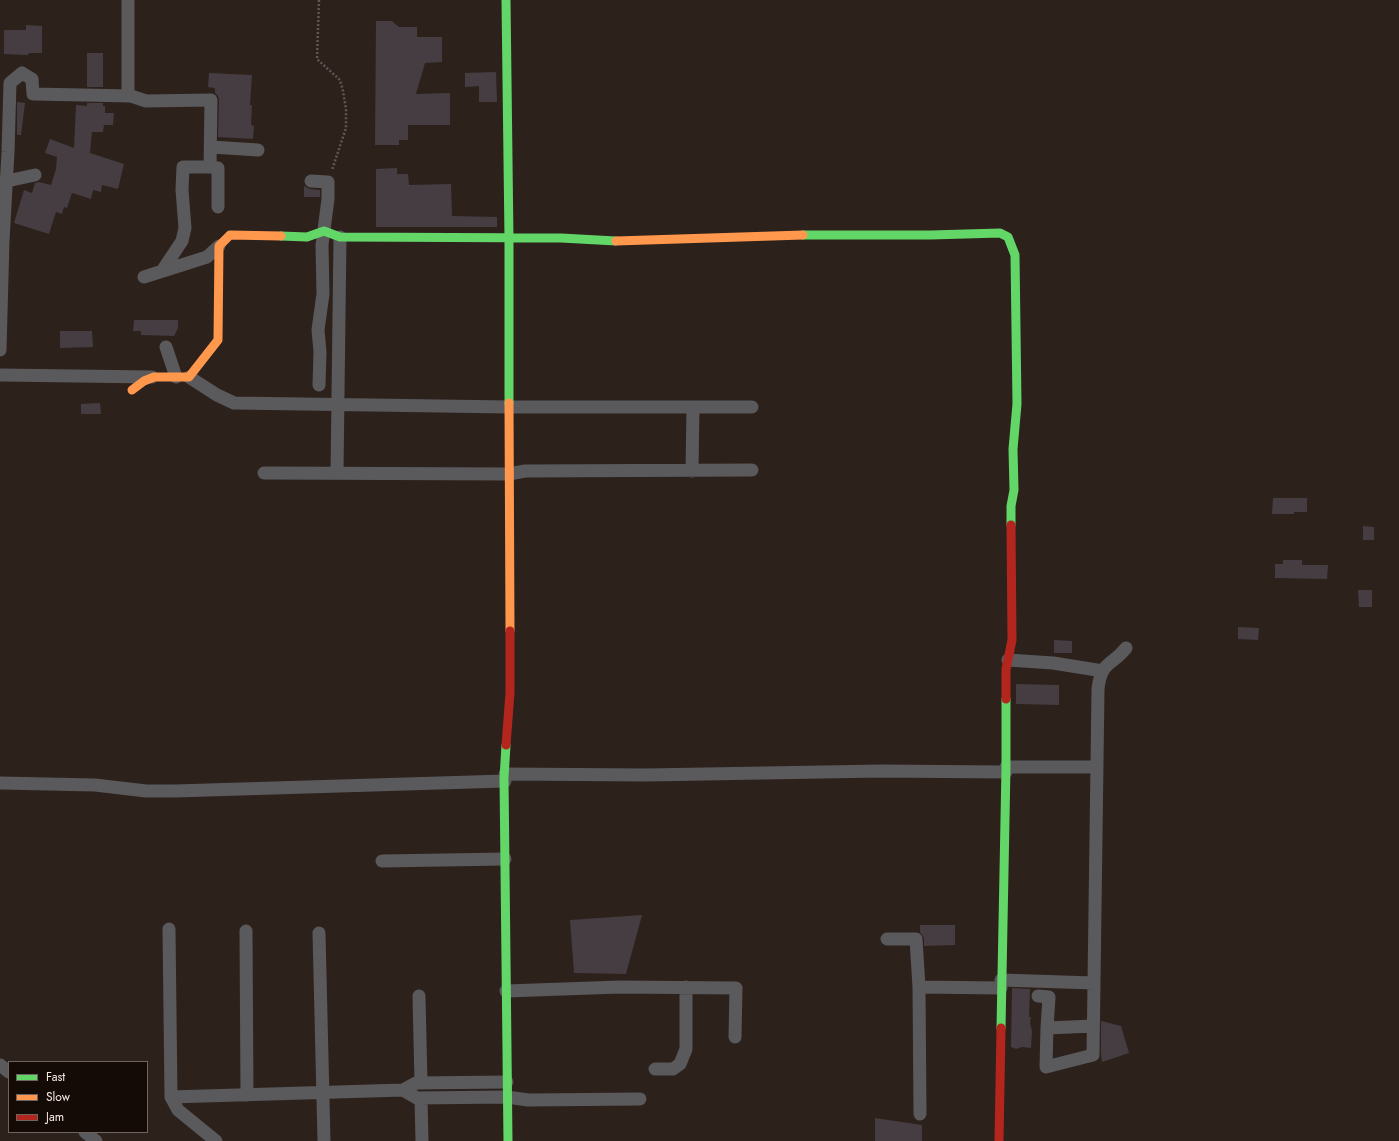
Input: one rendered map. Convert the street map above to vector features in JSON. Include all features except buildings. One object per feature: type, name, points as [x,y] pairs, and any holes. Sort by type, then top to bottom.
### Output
[{"type":"street","points":[[128,0],[128,96]]},
{"type":"street","points":[[506,0],[509,239],[510,693],[505,778],[508,1141]]},
{"type":"street","points":[[0,350],[10,83],[22,73],[32,78],[33,94],[128,96],[146,101],[211,100],[210,167]]},
{"type":"street","points":[[210,148],[258,150]]},
{"type":"street","points":[[162,271],[182,241],[185,228],[182,190],[183,167],[218,168],[218,207]]},
{"type":"street","points":[[7,181],[35,176]]},
{"type":"street","points":[[311,181],[328,182],[328,199],[322,245],[323,294],[318,330],[320,352],[319,385]]},
{"type":"street","points":[[144,277],[207,257],[230,235],[308,236],[324,231],[340,238],[561,238],[603,241],[809,235],[931,235],[1000,233],[1008,237],[1015,255],[1017,404],[1014,449],[1014,490],[1011,506],[1012,640],[1006,669],[1006,769],[999,1141]]},
{"type":"street","points":[[336,473],[340,238]]},
{"type":"street","points":[[189,377],[218,340],[219,246]]},
{"type":"street","points":[[166,347],[176,377]]},
{"type":"street","points":[[0,375],[189,377],[217,395],[234,403],[509,407],[752,407]]},
{"type":"street","points":[[132,390],[144,380],[154,377]]},
{"type":"street","points":[[692,471],[693,407]]},
{"type":"street","points":[[264,472],[509,474],[525,471],[752,470]]},
{"type":"street","points":[[1038,996],[1049,997],[1046,1067],[1093,1056],[1098,689],[1100,675],[1106,665],[1121,654],[1126,648]]},
{"type":"street","points":[[1008,660],[1054,663],[1103,671]]},
{"type":"street","points":[[0,783],[95,785],[146,791],[175,791],[505,778],[1098,767]]},
{"type":"street","points":[[382,861],[505,859]]},
{"type":"street","points":[[169,929],[171,1097],[178,1110],[216,1141]]},
{"type":"street","points":[[246,931],[247,1095]]},
{"type":"street","points":[[319,933],[324,1141]]},
{"type":"street","points":[[887,939],[916,939],[919,987],[920,1114]]},
{"type":"street","points":[[919,987],[1094,983]]},
{"type":"street","points":[[506,991],[620,986],[736,988],[735,1037]]},
{"type":"street","points":[[655,1069],[673,1069],[680,1064],[686,1049],[686,987]]},
{"type":"street","points":[[419,996],[421,1083]]},
{"type":"street","points":[[1047,1028],[1093,1026]]},
{"type":"street","points":[[0,1065],[8,1071]]},
{"type":"street","points":[[171,1097],[403,1090],[416,1083],[507,1082]]},
{"type":"street","points":[[403,1090],[417,1098],[508,1097],[528,1100],[640,1099]]},
{"type":"street","points":[[421,1098],[422,1141]]},
{"type":"street","points":[[86,1133],[96,1141]]},
{"type":"path","points":[[319,0],[317,59],[340,80],[346,109],[346,128],[328,182]]},
{"type":"traffic: fast","points":[[506,0],[509,239],[509,403]]},
{"type":"traffic: fast","points":[[281,236],[307,237],[324,231],[340,237],[561,238],[616,241]]},
{"type":"traffic: fast","points":[[803,235],[931,235],[1000,233],[1008,237],[1015,255],[1017,404],[1013,449],[1014,490],[1011,506],[1011,525]]},
{"type":"traffic: fast","points":[[1001,1028],[1006,699]]},
{"type":"traffic: fast","points":[[506,745],[504,778],[508,1141]]},
{"type":"traffic: slow","points":[[132,390],[144,381],[154,377],[189,377],[218,340],[219,246],[230,235],[281,236]]},
{"type":"traffic: slow","points":[[616,241],[803,235]]},
{"type":"traffic: slow","points":[[509,403],[510,631]]},
{"type":"traffic: jam","points":[[1006,699],[1006,669],[1012,640],[1011,525]]},
{"type":"traffic: jam","points":[[506,745],[510,693],[510,631]]},
{"type":"traffic: jam","points":[[999,1141],[1001,1028]]}]
